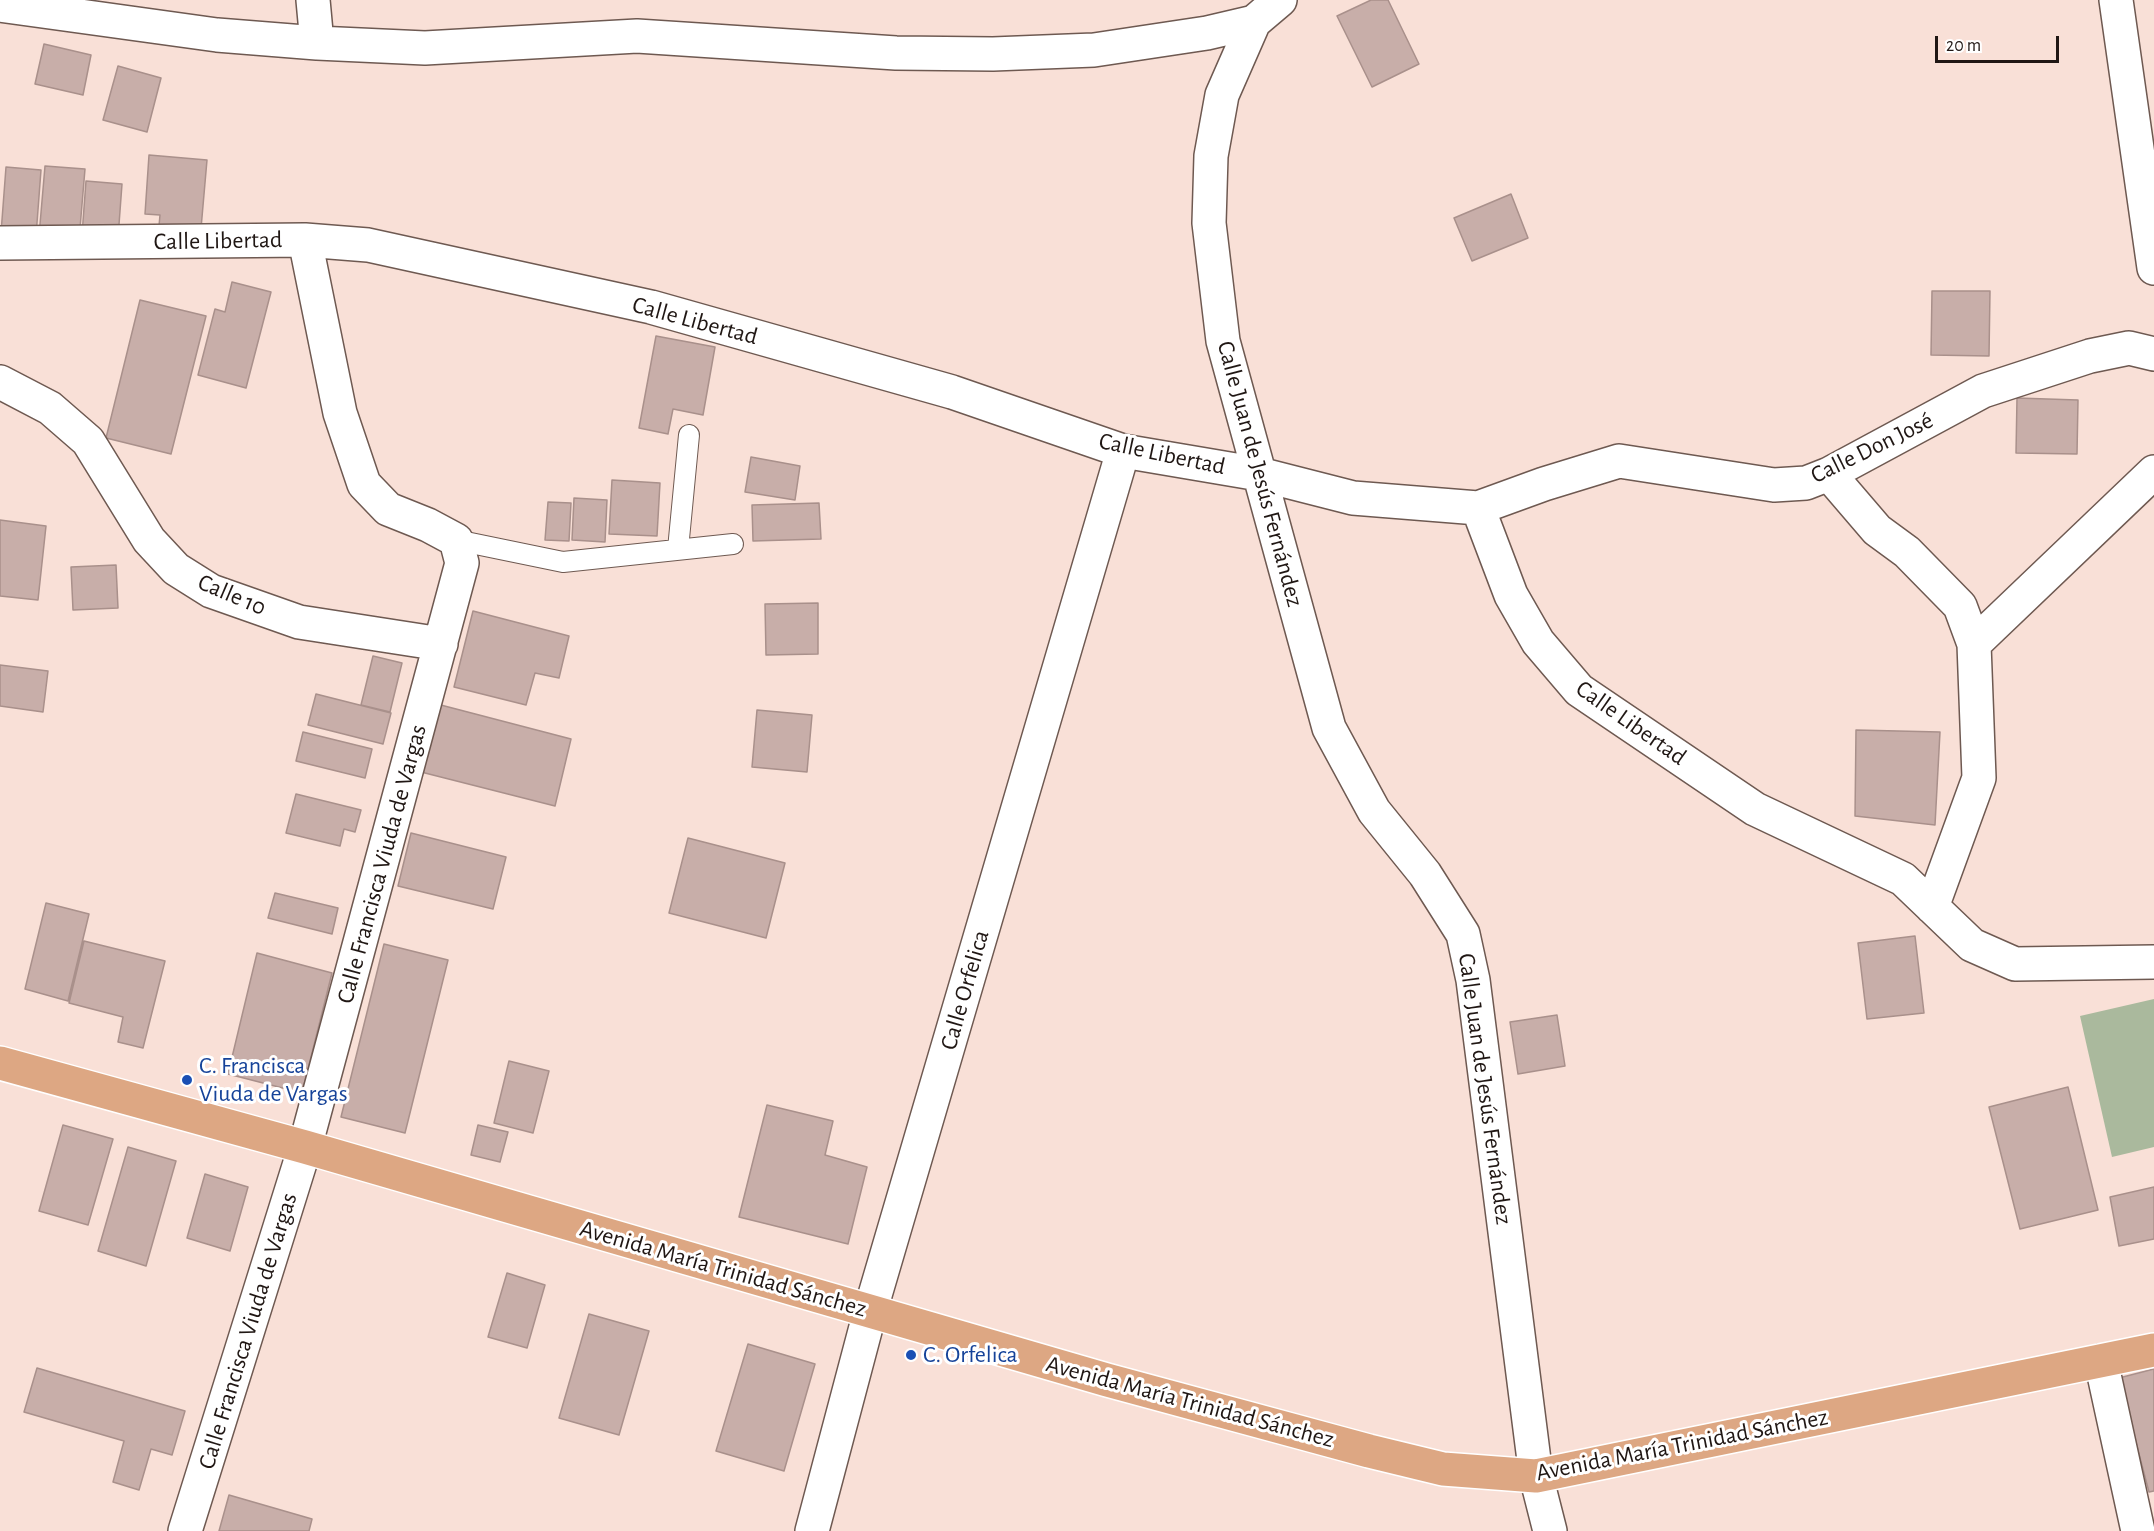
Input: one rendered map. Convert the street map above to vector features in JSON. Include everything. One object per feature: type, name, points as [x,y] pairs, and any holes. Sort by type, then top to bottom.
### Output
[{"type":"main road","name":"Avenida María Trinidad Sánchez","points":[[0,1063],[305,1147],[1107,1380],[1443,1469],[1536,1476],[2154,1350]]},
{"type":"street","points":[[313,0],[316,44]]},
{"type":"street","points":[[0,5],[217,35],[316,44],[425,48],[638,36],[896,53],[993,54],[1094,50],[1207,33],[1254,22],[1280,0]]},
{"type":"street","points":[[2116,0],[2154,268]]},
{"type":"street","name":"Calle Juan de Jesús Fernández","points":[[1254,22],[1221,95],[1211,156],[1209,223],[1223,341],[1329,728],[1374,812],[1425,874],[1463,933],[1473,980],[1536,1476],[1550,1531]]},
{"type":"street","points":[[305,240],[340,413],[364,484],[387,509],[428,525],[456,540]]},
{"type":"street","name":"Calle Libertad","points":[[0,243],[305,240],[368,245],[651,307],[952,392],[1124,451],[1258,474],[1353,498],[1478,508],[1511,595],[1538,642],[1579,690],[1755,809],[1904,879],[1972,945],[2015,964],[2154,962]]},
{"type":"street","name":"Calle Don José","points":[[1478,508],[1544,484],[1618,462],[1774,485],[1806,483],[1829,474],[1983,391],[2090,357],[2129,348],[2154,354]]},
{"type":"street","name":"Calle 10","points":[[0,382],[50,408],[88,441],[149,540],[176,569],[211,591],[299,622],[441,644]]},
{"type":"street","name":"Calle Orfelica","points":[[812,1531],[870,1312],[1124,451]]},
{"type":"street","points":[[1974,644],[2154,472]]},
{"type":"street","points":[[1829,474],[1877,530],[1907,552],[1960,606],[1974,644],[1979,778],[1932,907]]},
{"type":"street","name":"Calle Francisca Viuda de Vargas","points":[[185,1531],[305,1147],[462,563],[456,540]]},
{"type":"street","points":[[2101,1361],[2138,1531]]},
{"type":"lane","points":[[678,549],[689,435]]},
{"type":"lane","points":[[456,540],[563,562],[733,544]]},
{"type":"green space","points":[[2154,999],[2154,1147],[2112,1157],[2080,1016]]},
{"type":"building","points":[[1371,0],[1388,0],[1419,64],[1372,87],[1337,16]]},
{"type":"building","points":[[44,44],[91,55],[83,95],[35,84]]},
{"type":"building","points":[[118,66],[161,78],[147,132],[103,120]]},
{"type":"building","points":[[149,155],[207,160],[200,240],[158,237],[160,215],[145,214]]},
{"type":"building","points":[[45,166],[85,169],[79,240],[39,236]]},
{"type":"building","points":[[6,167],[41,170],[36,236],[1,233]]},
{"type":"building","points":[[86,181],[122,184],[118,238],[82,235]]},
{"type":"building","points":[[1511,194],[1528,238],[1472,261],[1454,218]]},
{"type":"building","points":[[232,282],[271,292],[246,388],[198,375],[215,309],[225,312]]},
{"type":"building","points":[[1932,291],[1990,291],[1989,356],[1931,355]]},
{"type":"building","points":[[140,300],[206,316],[171,454],[106,438]]},
{"type":"building","points":[[656,336],[715,347],[703,415],[673,409],[668,434],[639,428]]},
{"type":"building","points":[[2017,398],[2078,400],[2077,454],[2016,453]]},
{"type":"building","points":[[751,457],[800,466],[795,500],[745,492]]},
{"type":"building","points":[[612,480],[660,483],[657,536],[609,534]]},
{"type":"building","points":[[574,498],[607,500],[605,542],[572,540]]},
{"type":"building","points":[[548,502],[571,503],[569,541],[545,540]]},
{"type":"building","points":[[819,503],[821,539],[753,541],[752,505]]},
{"type":"building","points":[[0,520],[46,526],[38,600],[0,596]]},
{"type":"building","points":[[116,565],[118,608],[73,610],[71,567]]},
{"type":"building","points":[[818,603],[818,654],[766,655],[765,604]]},
{"type":"building","points":[[473,611],[569,636],[559,678],[535,673],[526,705],[454,687]]},
{"type":"building","points":[[373,656],[402,663],[390,712],[361,705]]},
{"type":"building","points":[[0,665],[48,671],[43,712],[0,706]]},
{"type":"building","points":[[316,694],[391,713],[383,744],[308,725]]},
{"type":"building","points":[[437,704],[571,739],[555,806],[421,772]]},
{"type":"building","points":[[757,710],[812,715],[807,772],[752,767]]},
{"type":"building","points":[[1856,730],[1940,732],[1935,825],[1855,816]]},
{"type":"building","points":[[303,732],[372,749],[365,778],[296,761]]},
{"type":"building","points":[[296,794],[361,810],[355,832],[344,829],[340,846],[286,833]]},
{"type":"building","points":[[411,833],[506,857],[493,909],[398,886]]},
{"type":"building","points":[[688,838],[785,863],[766,938],[669,913]]},
{"type":"building","points":[[275,893],[338,908],[332,934],[268,918]]},
{"type":"building","points":[[46,903],[89,914],[68,1001],[25,989]]},
{"type":"building","points":[[1915,936],[1924,1013],[1867,1019],[1858,943]]},
{"type":"building","points":[[84,941],[165,961],[143,1048],[118,1042],[123,1017],[69,1003]]},
{"type":"building","points":[[384,944],[448,960],[405,1133],[341,1117]]},
{"type":"building","points":[[257,953],[332,973],[302,1093],[228,1074]]},
{"type":"building","points":[[1557,1015],[1565,1066],[1518,1074],[1510,1022]]},
{"type":"building","points":[[509,1061],[549,1071],[533,1133],[494,1123]]},
{"type":"building","points":[[2068,1087],[2098,1210],[2020,1229],[1989,1107]]},
{"type":"building","points":[[767,1105],[833,1121],[825,1155],[867,1167],[848,1244],[739,1217]]},
{"type":"building","points":[[63,1125],[113,1139],[88,1225],[39,1211]]},
{"type":"building","points":[[478,1125],[508,1132],[500,1162],[471,1155]]},
{"type":"building","points":[[128,1147],[176,1161],[146,1266],[98,1251]]},
{"type":"building","points":[[205,1174],[248,1187],[230,1251],[187,1238]]},
{"type":"building","points":[[2154,1187],[2154,1239],[2119,1246],[2110,1197]]},
{"type":"building","points":[[507,1273],[545,1285],[527,1348],[488,1337]]},
{"type":"building","points":[[589,1314],[649,1331],[619,1435],[559,1418]]},
{"type":"building","points":[[748,1344],[815,1364],[784,1471],[716,1451]]},
{"type":"building","points":[[37,1368],[185,1411],[172,1455],[151,1449],[139,1490],[113,1482],[124,1441],[24,1412]]},
{"type":"building","points":[[2154,1369],[2154,1491],[2149,1492],[2119,1378]]},
{"type":"building","points":[[229,1495],[312,1519],[309,1531],[219,1531]]},
{"type":"place","name":"C. Francisca Viuda de Vargas","points":[[187,1080]]},
{"type":"place","name":"C. Orfelica","points":[[911,1355]]}]
